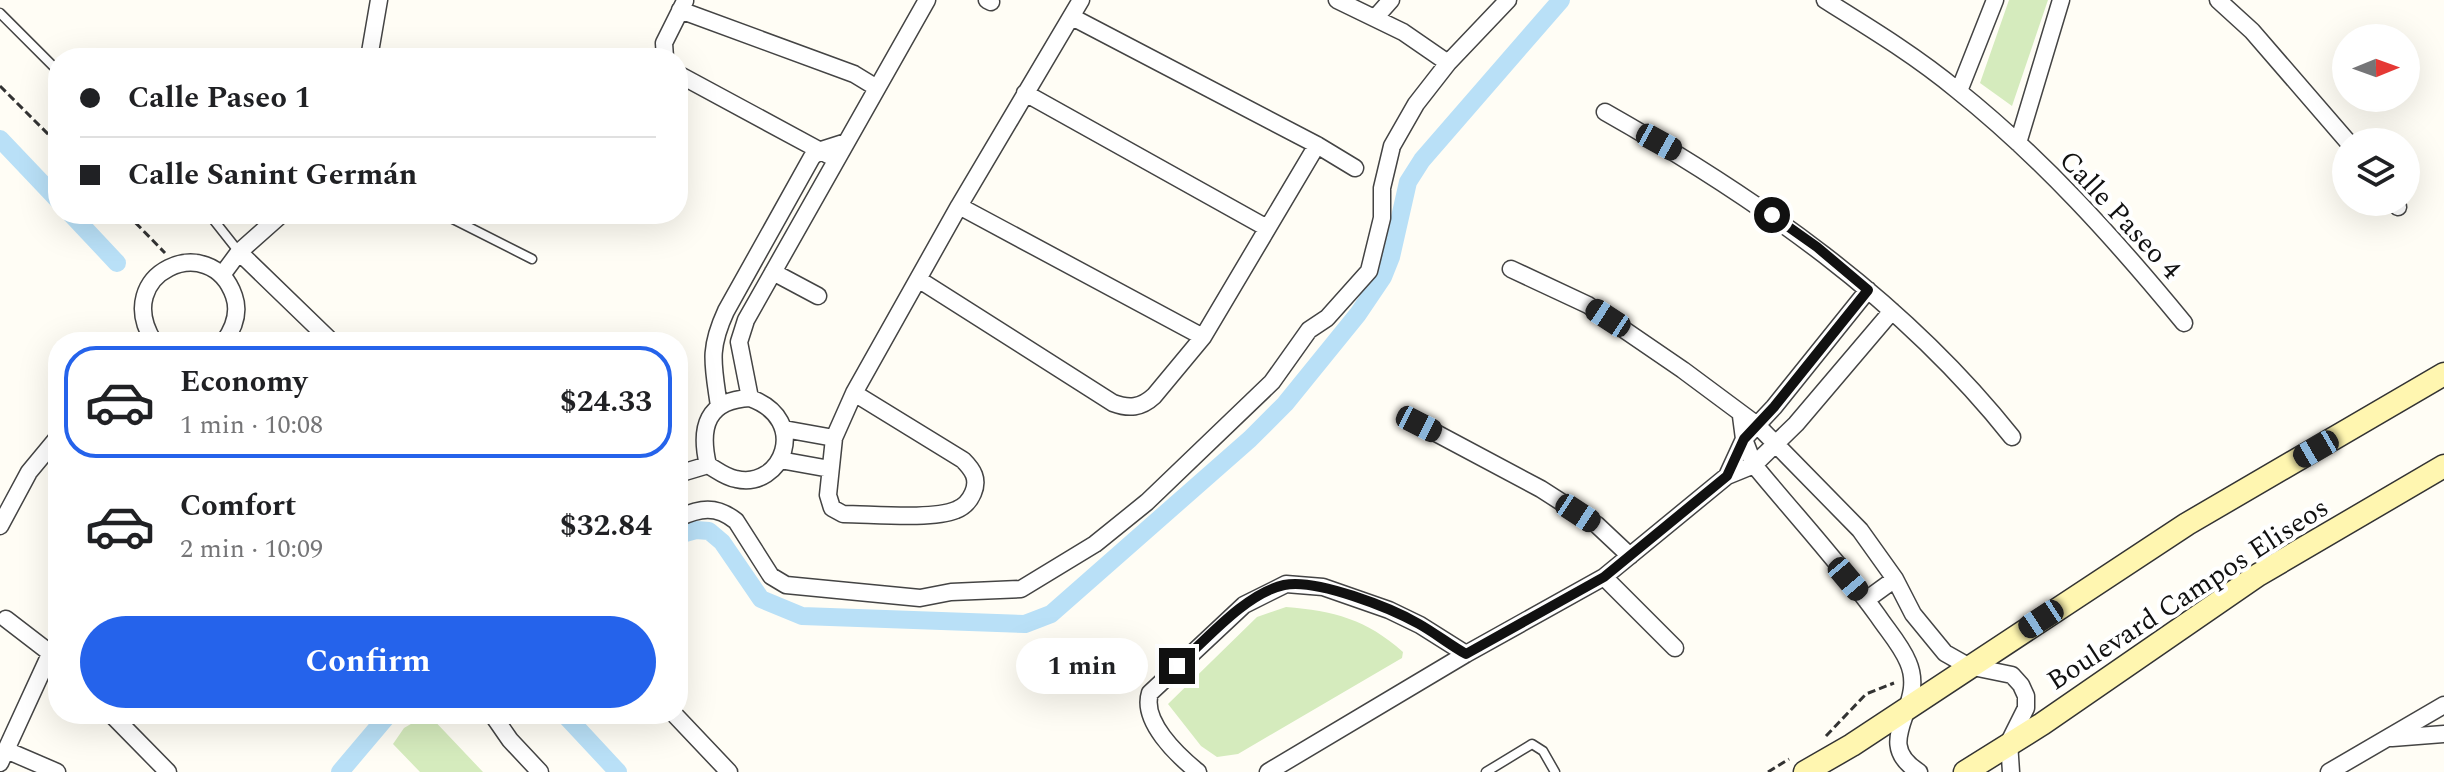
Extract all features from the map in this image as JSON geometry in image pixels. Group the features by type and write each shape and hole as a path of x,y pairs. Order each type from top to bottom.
{"main road":[{"name":"Boulevard Campos Eliseos","path":"1798,765 1910,706 2187,524 2444,374"},
{"name":"Boulevard Campos Eliseos","path":"1965,772 2042,724 2258,575 2444,466"}],"street":[{"path":"371,48 379,0"},
{"path":"750,398 739,342 746,320 927,0"},
{"path":"854,393 963,460 973,471 976,485 971,499 958,510 941,514 843,514 832,508 828,495 834,438 854,393 959,206 1081,0"},
{"path":"1337,0 1403,32 1448,63"},
{"path":"1375,18 1391,0"},
{"path":"688,514 698,509 728,515 736,521 771,576 786,585 920,598 951,592 1021,589 1095,544 1147,502 1272,382 1309,330 1327,318 1369,271 1382,218 1382,188 1392,146 1416,104 1448,63 1508,0"},
{"name":"Calle Paseo 4","path":"1825,0 1919,61 1959,91 2018,143 2124,250 2184,323"},
{"path":"1959,91 1995,0"},
{"path":"2018,143 2061,0"},
{"path":"2218,0 2252,31 2336,128"},
{"path":"664,48 683,5 854,74 877,88"},
{"path":"1072,17 1317,145 1355,168"},
{"path":"688,79 836,161"},
{"path":"1025,93 1267,228"},
{"path":"1605,112 1686,157 1817,247 1892,311 1956,373 2012,437"},
{"path":"719,406 712,361 714,337 812,157 821,150 846,142"},
{"path":"918,279 1113,403 1124,407 1145,403 1203,337 1317,145"},
{"path":"959,206 1203,337"},
{"path":"222,275 239,252 271,224"},
{"path":"239,252 322,332"},
{"path":"148,332 142,313 144,297 156,277 176,264 193,262 208,266 222,275 231,287 236,302 236,317 230,332"},
{"path":"1511,269 1588,305 1757,425 1860,530 1895,579 1913,614 1945,653 1968,666 2012,675 2026,696 2026,708 2009,742 2011,772"},
{"path":"773,272 818,296"},
{"path":"1727,476 1744,439 1868,290"},
{"path":"1268,772 1466,654 1604,577 1727,476 1754,465 1796,424 1892,311"},
{"path":"688,471 708,465 738,480 754,479 769,472 780,460 785,445 784,429 777,414 765,403 750,398 734,399 719,406 709,418 703,433 708,465"},
{"path":"1741,416 1744,439 1754,465 1866,600 1905,654 1913,678 1910,706 1898,734 1898,746 1908,764 1919,772"},
{"path":"1419,424 1541,489 1597,525 1630,556"},
{"path":"784,429 834,438"},
{"path":"0,526 29,472 48,449"},
{"path":"780,460 830,469"},
{"path":"1604,577 1675,648"},
{"path":"1866,600 1895,579"},
{"path":"1198,772 1152,722 1147,702 1150,693 1244,605 1264,593 1286,584 1323,587 1389,610 1466,654"},
{"path":"1888,632 1913,614"},
{"path":"6,619 48,651"},
{"path":"48,668 3,756 57,772"},
{"path":"2329,772 2444,705"},
{"path":"121,724 168,772"},
{"path":"499,724 540,772"},
{"path":"683,724 729,772"},
{"path":"2386,738 2444,734"}],"lane":[{"path":"0,13 48,61"},
{"path":"217,224 239,252"},
{"path":"463,224 532,259"},
{"path":"1486,772 1532,744 1543,751 1555,772"}],"path":[{"path":"0,86 48,134"},
{"path":"137,224 176,264"},
{"path":"1824,738 1866,694 1884,685 1913,678"},
{"path":"1768,772 1798,765"}],"green space":[{"path":"2009,0 2048,0 2012,106 1980,83"},
{"path":"1286,607 1334,614 1362,624 1403,652 1402,658 1238,754 1217,757 1201,746 1168,704 1257,617"},
{"path":"411,724 437,724 483,772 420,772 393,744 404,728"}],"waterway":[{"path":"688,532 709,531 722,542 761,599 802,616 1025,624 1051,614 1250,439 1285,404 1358,314 1383,277 1391,257 1408,182 1422,160 1561,0"},
{"path":"0,139 48,189"},
{"path":"80,224 117,263"},
{"path":"340,772 381,724"},
{"path":"573,724 618,772"}],"route":[{"path":"1177,666 1244,605 1286,584 1323,587 1389,610 1466,654 1604,577 1727,476 1744,439 1774,407 1868,290 1817,247 1772,215"}]}
